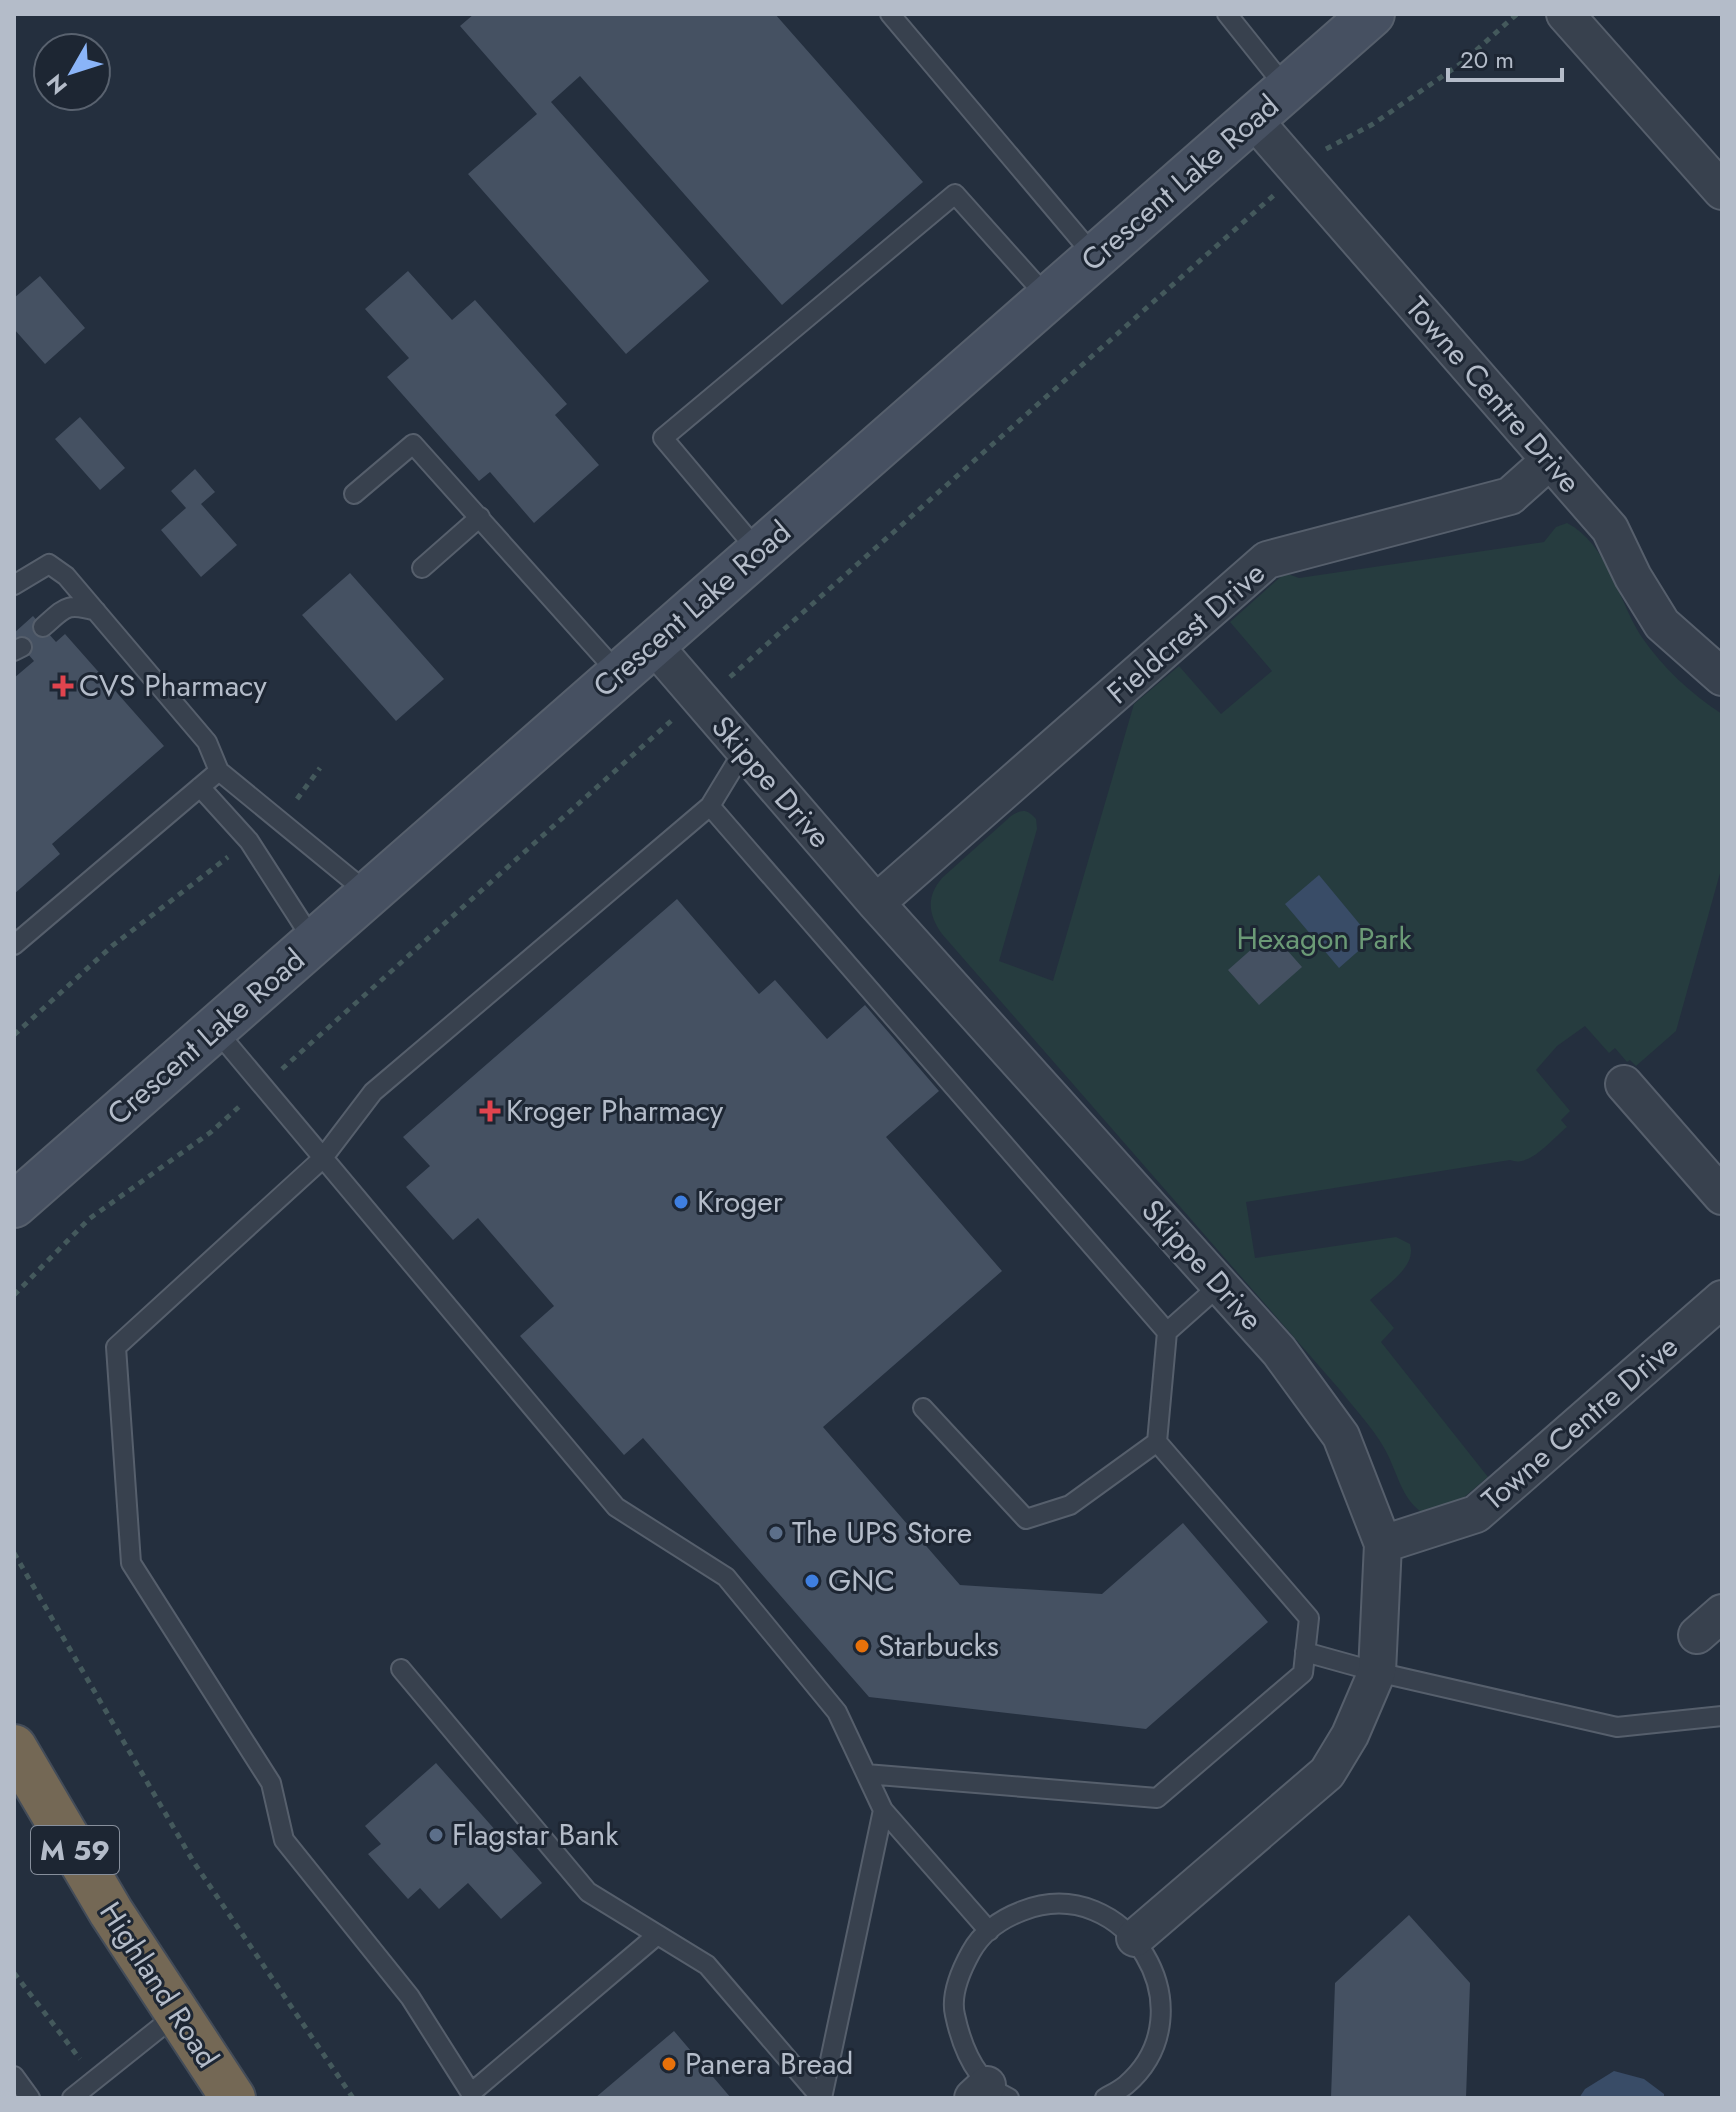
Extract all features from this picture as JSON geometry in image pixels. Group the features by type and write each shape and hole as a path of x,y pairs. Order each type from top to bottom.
{"highway":[{"name":"Highland Road","path":"14,1747 111,1912 233,2098"}],"street":[{"name":"Crescent Lake Road","path":"14,1205 1372,14"},
{"path":"1565,14 1722,191"},
{"name":"Towne Centre Drive","path":"1253,119 1610,529 1633,577 1662,624 1722,677"},
{"name":"Fieldcrest Drive","path":"876,903 1267,560 1510,496 1549,461"},
{"name":"Skippe Drive","path":"652,643 876,903 1279,1351 1341,1436 1383,1544 1377,1672 1350,1735 1327,1773 1135,1938"},
{"path":"1624,1084 1722,1196"},
{"name":"Towne Centre Drive","path":"1383,1544 1476,1514 1722,1299"}],"lane":[{"path":"890,14 1095,257"},
{"path":"1227,14 1287,89"},
{"path":"758,551 663,438 955,194 1048,298"},
{"path":"354,494 413,444 618,673"},
{"path":"422,568 480,517"},
{"path":"14,585 49,564 66,576 207,742 219,771 369,894"},
{"path":"43,627 63,610 75,605 96,611"},
{"path":"656,1936 473,2096 427,2020 284,1840 271,1783 131,1563 116,1347 322,1159 373,1092 710,806 744,750"},
{"path":"14,945 219,771"},
{"path":"200,787 249,841 314,942"},
{"path":"710,806 1167,1332"},
{"path":"215,1029 616,1507 726,1577 837,1712 883,1810 989,1931"},
{"path":"866,1774 1157,1798 1303,1673 1309,1618 1157,1442 1167,1332 1221,1284"},
{"path":"923,1408 1026,1519 1070,1505 1157,1442"},
{"path":"1305,1652 1377,1672 1617,1727 1722,1716"},
{"path":"401,1669 588,1892 707,1965 822,2098"},
{"path":"822,2098 883,1810"},
{"path":"990,2094 961,2044 954,2009 959,1973 976,1942 1003,1918 1037,1905 1073,1905 1107,1916 1135,1938 1152,1966 1161,1997 1158,2030 1147,2060 1126,2085 1105,2098"},
{"path":"72,2098 177,2014"},
{"path":"14,2076 30,2098"}],"path":[{"path":"14,1295 89,1219 211,1132 656,731 734,673 1326,148 1373,124 1463,62 1517,14"},
{"path":"279,818 289,810 320,768"},
{"path":"14,1035 112,946 249,841"},
{"path":"14,1553 193,1861 353,2098"},
{"path":"14,1973 95,2079"}],"green space":[{"name":"Hexagon Park","path":"1567,523 1593,544 1633,622 1658,659 1688,689 1722,714 1722,866 1676,1031 1636,1066 1630,1060 1627,1062 1615,1048 1609,1053 1585,1026 1557,1046 1536,1070 1570,1111 1561,1120 1567,1127 1525,1160 1246,1202 1255,1258 1396,1237 1410,1244 1411,1252 1405,1268 1370,1300 1394,1328 1381,1342 1488,1477 1463,1498 1426,1515 1410,1501 1383,1446 1340,1390 942,934 932,913 931,899 942,878 1011,816 1021,811 1030,813 1036,819 1037,829 999,961 1053,981 1134,704 1179,666 1221,714 1272,671 1230,622 1285,573 1299,578 1544,542 1556,527"}],"water":[{"path":"1319,875 1372,939 1339,968 1285,904"},
{"path":"1614,2071 1644,2079 1664,2094 1664,2098 1579,2098 1585,2089"}],"building":[{"path":"474,14 775,14 923,182 782,305 580,76 551,102 709,281 626,354 468,174 537,114 460,26"},
{"path":"408,271 452,320 475,300 567,404 555,415 599,465 534,523 490,472 479,481 387,377 409,358 365,309"},
{"path":"40,276 85,328 45,364 14,329 14,298"},
{"path":"80,417 125,468 100,490 55,439"},
{"path":"195,469 215,492 201,504 237,545 201,577 161,530 186,508 171,491"},
{"path":"350,573 444,679 396,721 302,615"},
{"name":"CVS Pharmacy","path":"33,616 56,642 65,634 164,746 52,844 60,854 14,894 14,678 34,661 14,638 14,633"},
{"name":"Kroger","path":"677,899 759,994 775,980 827,1039 865,1005 939,1091 886,1137 1002,1271 823,1427 960,1585 1102,1594 1183,1523 1268,1622 1146,1729 869,1697 643,1438 624,1455 520,1336 554,1306 478,1218 453,1240 406,1187 430,1166 403,1137"},
{"path":"1271,932 1302,967 1259,1005 1228,970"},
{"name":"Flagstar Bank","path":"436,1763 542,1883 501,1919 468,1883 439,1909 420,1888 408,1899 368,1854 381,1844 365,1826"},
{"path":"1409,1915 1470,1983 1466,2098 1331,2098 1335,1983"},
{"name":"Panera Bread","path":"674,2031 731,2098 595,2098"}],"place":[{"name":"CVS Pharmacy","path":"63,686"},
{"name":"Kroger Pharmacy","path":"490,1111"},
{"name":"Kroger","path":"681,1202"},
{"name":"The UPS Store","path":"776,1533"},
{"name":"GNC","path":"812,1581"},
{"name":"Starbucks","path":"862,1646"},
{"name":"Flagstar Bank","path":"436,1835"},
{"name":"Panera Bread","path":"669,2064"}]}
